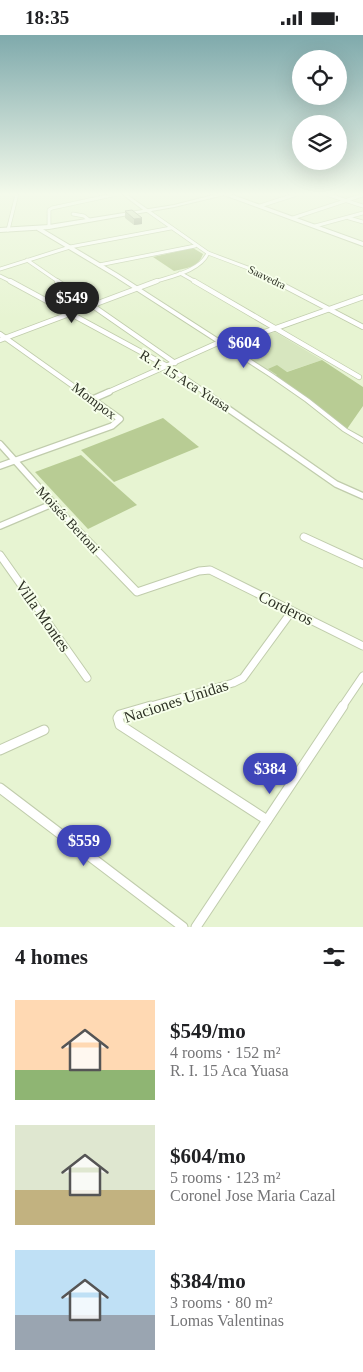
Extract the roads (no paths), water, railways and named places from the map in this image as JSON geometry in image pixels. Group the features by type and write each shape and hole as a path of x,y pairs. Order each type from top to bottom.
{"main road":[{"path":"341,236 363,244"}],"street":[{"path":"50,236 100,265 271,375 345,430 363,441"},
{"path":"0,269 70,247 130,236"},
{"name":"Saavedra","path":"181,236 208,253 256,271 363,327"},
{"path":"100,265 195,246"},
{"path":"0,340 200,265 208,253"},
{"path":"27,260 175,363"},
{"path":"180,273 359,377"},
{"name":"R. I. 15 Aca Yuasa","path":"0,276 69,315 167,366 336,484 363,496"},
{"path":"93,399 167,366 223,344 277,328 363,297"},
{"path":"356,300 363,303"},
{"name":"Mompox","path":"0,334 119,416 120,421 112,426 14,461"},
{"name":"Moisés Bertoni","path":"0,444 52,504 135,591 139,592 198,571 210,570"},
{"path":"0,466 14,461"},
{"path":"0,525 52,504"},
{"path":"304,537 363,564"},
{"name":"Villa Montes","path":"0,555 87,677"},
{"name":"Corderos","path":"210,570 363,646"},
{"name":"Naciones Unidas","path":"267,820 120,725 117,721 120,715 233,683 243,678 292,611"},
{"path":"196,927 363,676"},
{"path":"0,750 44,730"},
{"path":"0,788 183,927"}]}
